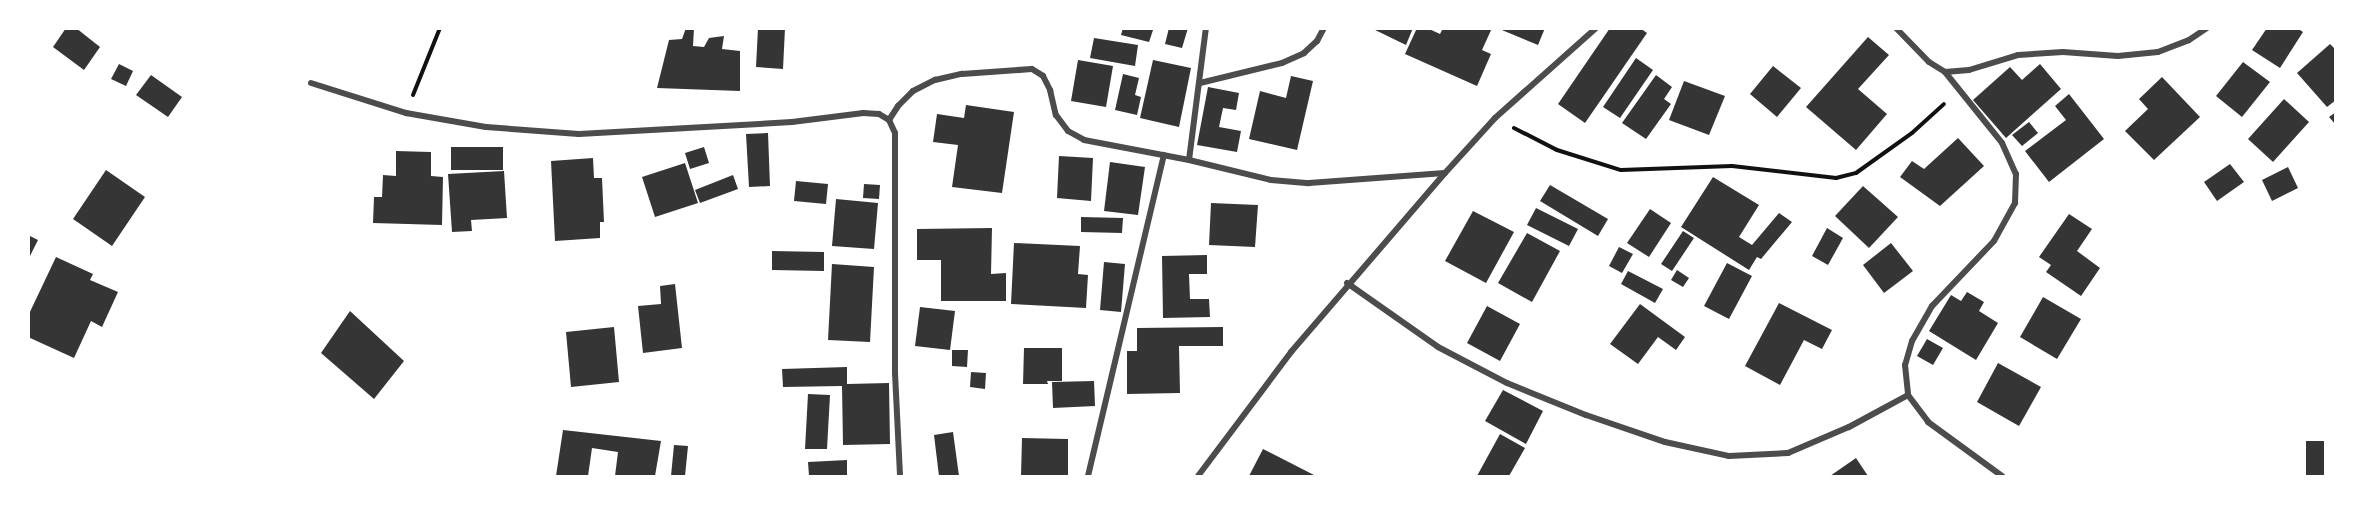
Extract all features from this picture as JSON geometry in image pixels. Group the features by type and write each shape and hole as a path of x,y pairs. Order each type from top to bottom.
{"street":[{"path":"1189,160 1206,28"},
{"path":"1200,83 1282,63 1304,53 1317,41 1324,28"},
{"path":"1198,477 1291,352 1347,283 1495,118 1596,28"},
{"path":"1896,28 1929,62 1945,72 1960,90 2002,143 2016,174 2015,203 1994,241 1932,306 1912,341 1905,365 1908,395 1928,422 2002,477"},
{"path":"1945,72 1969,70 2018,55 2063,52 2118,56 2158,52 2189,40 2206,28"},
{"path":"889,120 898,105 913,91 935,80 962,74 1032,69 1043,76 1050,90 1056,115 1068,131 1084,140 1189,160 1271,180 1309,183 1445,173"},
{"path":"311,83 406,113 486,127 579,134 792,122 863,113 879,114 889,120 895,133 895,373 900,477"},
{"path":"1088,477 1164,155"},
{"path":"1347,283 1438,347 1507,383 1665,442 1729,456 1788,453 1849,427 1908,395"}],"path":[{"path":"406,113 440,28"},
{"path":"1495,118 1557,150 1621,170 1732,166 1836,178 1857,173 1912,132 1960,90"}],"building":[{"path":"66,28 76,28 100,47 84,70 53,47"},
{"path":"686,28 694,28 693,46 704,47 709,38 724,36 722,49 740,51 740,91 657,88 669,40 682,39"},
{"path":"758,28 785,28 783,69 756,67"},
{"path":"1123,28 1153,30 1149,42 1121,35"},
{"path":"1169,28 1188,28 1182,48 1165,44"},
{"path":"1371,28 1413,28 1406,45"},
{"path":"1417,28 1427,28 1440,34 1443,28 1492,28 1482,50 1491,54 1477,86 1405,54"},
{"path":"1497,28 1545,28 1538,45"},
{"path":"1610,28 1640,28 1647,33 1585,123 1558,104"},
{"path":"2267,28 2297,28 2303,32 2280,68 2252,50"},
{"path":"1868,37 1889,55 1858,89 1887,114 1856,150 1806,107"},
{"path":"1094,38 1138,45 1135,66 1090,58"},
{"path":"2330,44 2336,50 2336,100 2327,107 2297,73"},
{"path":"1636,58 1653,70 1620,118 1603,107"},
{"path":"1078,60 1113,66 1106,107 1071,101"},
{"path":"1153,60 1191,68 1179,127 1140,118"},
{"path":"2243,62 2270,82 2242,117 2216,96"},
{"path":"119,64 133,71 126,86 111,79"},
{"path":"2040,64 2061,89 2006,138 1973,100 2010,67 2022,80"},
{"path":"1773,66 1801,88 1777,117 1750,94"},
{"path":"1123,74 1139,78 1135,95 1141,97 1137,115 1115,110"},
{"path":"151,75 182,97 168,117 136,95"},
{"path":"1656,75 1672,87 1664,99 1671,104 1646,139 1622,123"},
{"path":"1291,76 1313,81 1297,150 1249,139 1260,91 1286,98"},
{"path":"2162,77 2200,117 2154,160 2125,131 2148,109 2139,99"},
{"path":"1684,81 1725,96 1709,135 1669,120"},
{"path":"1208,87 1239,93 1236,110 1223,108 1219,127 1241,131 1237,152 1197,145"},
{"path":"2069,94 2104,139 2049,182 2025,151 2066,120 2055,106"},
{"path":"2284,99 2309,122 2273,162 2248,139"},
{"path":"966,105 1014,112 1002,193 952,187 958,145 933,142 937,114 964,118"},
{"path":"2336,112 2336,125 2329,117"},
{"path":"2029,122 2038,133 2022,146 2012,135"},
{"path":"768,133 770,186 749,187 746,134"},
{"path":"1958,138 1984,166 1940,206 1900,177 1912,161 1924,169"},
{"path":"451,147 503,147 503,170 451,170"},
{"path":"704,147 709,163 690,169 685,153"},
{"path":"396,151 431,152 431,176 443,177 442,225 373,223 374,197 382,197 383,175 396,176"},
{"path":"1059,156 1093,158 1091,201 1057,198"},
{"path":"593,158 594,178 602,178 604,222 600,222 600,238 555,241 551,161"},
{"path":"1110,162 1145,167 1138,215 1104,211"},
{"path":"685,163 698,203 655,217 642,177"},
{"path":"2230,164 2244,182 2217,201 2204,182"},
{"path":"2288,167 2298,188 2272,201 2262,180"},
{"path":"106,170 145,197 112,246 73,219"},
{"path":"504,171 507,218 471,220 472,231 452,232 448,174"},
{"path":"733,175 738,189 700,203 695,190"},
{"path":"1713,177 1759,205 1739,237 1752,245 1779,213 1792,222 1761,259 1757,257 1749,270 1681,227"},
{"path":"796,181 828,184 826,204 794,201"},
{"path":"864,184 880,185 879,199 863,198"},
{"path":"1550,185 1608,219 1598,236 1540,201"},
{"path":"1863,186 1898,217 1869,248 1835,216"},
{"path":"836,199 878,203 874,249 832,246"},
{"path":"1211,203 1258,205 1255,247 1209,245"},
{"path":"1536,208 1578,229 1569,246 1527,225"},
{"path":"1650,209 1671,223 1649,257 1627,243"},
{"path":"1473,211 1514,232 1486,283 1445,261"},
{"path":"2069,214 2092,229 2077,251 2100,268 2081,296 2046,272 2051,265 2039,257"},
{"path":"1081,217 1123,218 1122,233 1081,232"},
{"path":"992,228 991,274 1006,273 1006,301 941,301 941,260 917,260 917,229"},
{"path":"1827,228 1843,238 1828,265 1812,256"},
{"path":"1683,231 1694,238 1672,271 1661,264"},
{"path":"1527,233 1560,251 1532,302 1498,283"},
{"path":"28,235 38,240 28,260"},
{"path":"1014,243 1080,246 1078,274 1088,275 1086,308 1011,304"},
{"path":"1891,243 1913,271 1884,293 1863,265"},
{"path":"1619,247 1633,254 1622,273 1609,266"},
{"path":"772,251 824,252 824,271 772,270"},
{"path":"1207,255 1207,274 1189,274 1190,299 1209,299 1210,317 1163,318 1162,256"},
{"path":"56,257 93,274 90,280 118,292 102,327 91,321 74,358 28,337 28,316"},
{"path":"1104,262 1125,264 1121,312 1100,310"},
{"path":"1727,263 1752,276 1729,319 1704,306"},
{"path":"832,264 874,267 870,342 828,340"},
{"path":"1677,270 1689,278 1683,287 1671,280"},
{"path":"1628,271 1663,289 1655,303 1621,284"},
{"path":"675,284 682,348 643,353 638,306 661,304 660,286"},
{"path":"1967,292 1984,302 1979,311 1998,323 1976,360 1929,331 1951,295 1961,301"},
{"path":"2043,297 2081,319 2057,359 2020,337"},
{"path":"1779,303 1832,330 1822,349 1804,340 1780,385 1745,366"},
{"path":"1640,304 1685,337 1676,350 1658,337 1638,364 1610,344"},
{"path":"1487,306 1520,324 1500,361 1467,343"},
{"path":"920,307 955,311 950,350 915,346"},
{"path":"350,311 404,361 374,399 321,353"},
{"path":"614,327 619,382 571,387 566,332"},
{"path":"1223,327 1223,346 1179,346 1180,393 1127,394 1127,351 1137,351 1137,328"},
{"path":"1927,339 1943,348 1933,365 1917,356"},
{"path":"1024,348 1062,348 1062,381 1047,381 1048,384 1023,384"},
{"path":"952,350 968,350 967,367 952,366"},
{"path":"1998,363 2041,387 2019,426 1977,402"},
{"path":"847,367 847,384 889,383 890,444 843,445 842,386 783,387 782,369"},
{"path":"971,372 986,373 985,389 970,387"},
{"path":"1094,381 1095,406 1053,408 1052,382"},
{"path":"1503,390 1543,411 1526,444 1485,421"},
{"path":"808,394 830,395 827,449 805,449"},
{"path":"563,430 661,441 655,476 615,476 618,452 592,448 588,476 556,476"},
{"path":"953,432 959,476 939,476 934,435"},
{"path":"1500,434 1525,448 1509,476 1477,476"},
{"path":"1022,438 1068,439 1068,476 1021,476"},
{"path":"2306,441 2324,441 2324,476 2306,476"},
{"path":"674,445 688,446 685,476 671,476"},
{"path":"1263,449 1314,475 1249,476"},
{"path":"1856,458 1868,476 1830,476"},
{"path":"847,460 847,476 809,476 808,462"}]}
